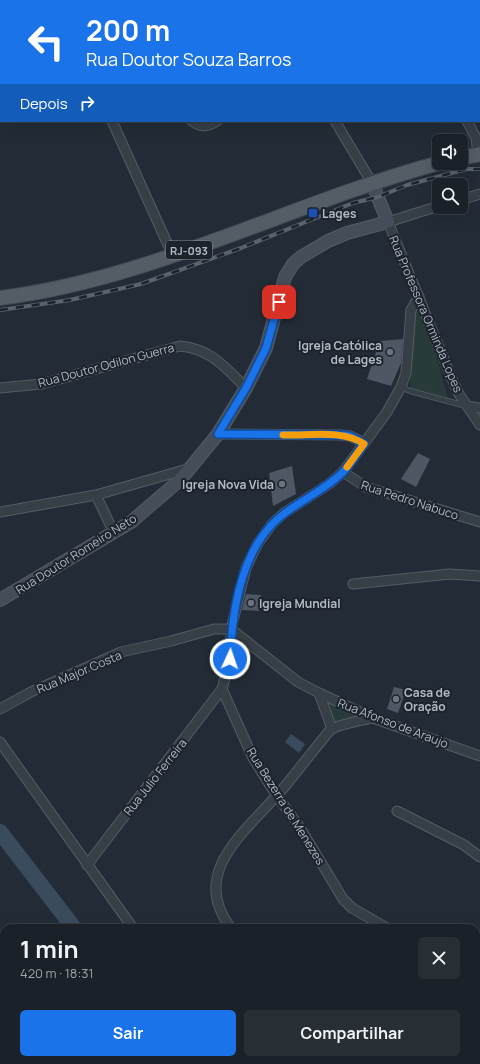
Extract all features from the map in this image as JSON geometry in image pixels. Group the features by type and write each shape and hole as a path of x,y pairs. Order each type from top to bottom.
{"main road":[{"path":"468,156 479,154"},
{"name":"RJ-093","path":"0,298 66,287 173,256 372,183 432,165"}],"street":[{"path":"112,122 173,256"},
{"path":"194,122 200,126 207,126 215,122"},
{"path":"335,122 372,183 388,222 432,208"},
{"path":"468,122 476,138 479,154"},
{"path":"468,198 480,194"},
{"name":"Rua Professora Orminda Lopes","path":"388,222 452,379 467,406 480,425"},
{"name":"Rua Doutor Romeiro Neto","path":"0,600 114,533 148,508 193,467 218,434 246,388 266,348 285,277 293,264 301,256 346,233 388,222"},
{"path":"222,689 230,659 231,630 246,568 258,543 272,524 284,513 329,484 343,472 387,412 401,387 408,365 411,310 419,296"},
{"name":"Rua Doutor Odilon Guerra","path":"0,388 41,384 180,346 202,350 212,356 246,388"},
{"path":"467,406 480,408"},
{"path":"218,434 341,435 350,436 364,444"},
{"path":"0,512 96,495 193,467"},
{"name":"Rua Pedro Nabuco","path":"343,472 366,487 480,522"},
{"path":"96,495 114,533"},
{"path":"353,584 450,574 480,576"},
{"name":"Rua Major Costa","path":"0,710 31,692 121,652 171,641 214,629 231,630"},
{"name":"Rua Afonso de Araujo","path":"231,630 293,678 319,694 373,718 480,756"},
{"name":"Rua Bezerra de Menezes","path":"222,689 253,758 277,796 299,826 343,899 352,908 379,924"},
{"name":"Rua Julio Ferreira","path":"87,865 222,689"},
{"path":"319,694 332,729"},
{"path":"228,924 218,908 215,892 216,881 222,861 232,844 277,796 332,729 373,718"},
{"path":"0,742 130,924"},
{"path":"397,811 464,845 480,857"}],"lane":[{"path":"401,387 410,391 467,406"}],"shaded area":[{"path":"419,296 448,398 411,390 407,339"},
{"path":"323,700 336,703 369,717 335,726"}],"water":[{"path":"291,734 305,744 299,753 285,742"}],"building":[{"name":"Igreja Católica de Lages","path":"403,339 401,363 391,386 367,379 380,341"},
{"path":"418,453 430,459 416,487 401,479"},
{"name":"Igreja Nova Vida","path":"292,466 296,494 273,506 269,473"},
{"name":"Igreja Mundial","path":"246,594 261,595 259,611 242,610"},
{"name":"Casa de Oração","path":"394,687 406,690 398,713 387,709"}],"waterway":[{"path":"0,832 71,924"}],"railway":[{"path":"0,310 70,300 141,284 241,248 353,203 378,197 407,185 467,169 480,169"}],"slow traffic":[{"path":"283,435 341,435 358,439 364,444 347,467"}],"place":[{"name":"Lages","path":"313,213"},
{"name":"Igreja Católica de Lages","path":"390,352"},
{"name":"Igreja Nova Vida","path":"282,484"},
{"name":"Igreja Mundial","path":"251,603"},
{"name":"Casa de Oração","path":"396,699"}],"route":[{"path":"230,659 231,630 240,588 246,568 258,543 272,524 284,513 329,484 343,472 364,444 358,439 341,435 218,434 230,417 266,348 271,336 279,302"}]}
